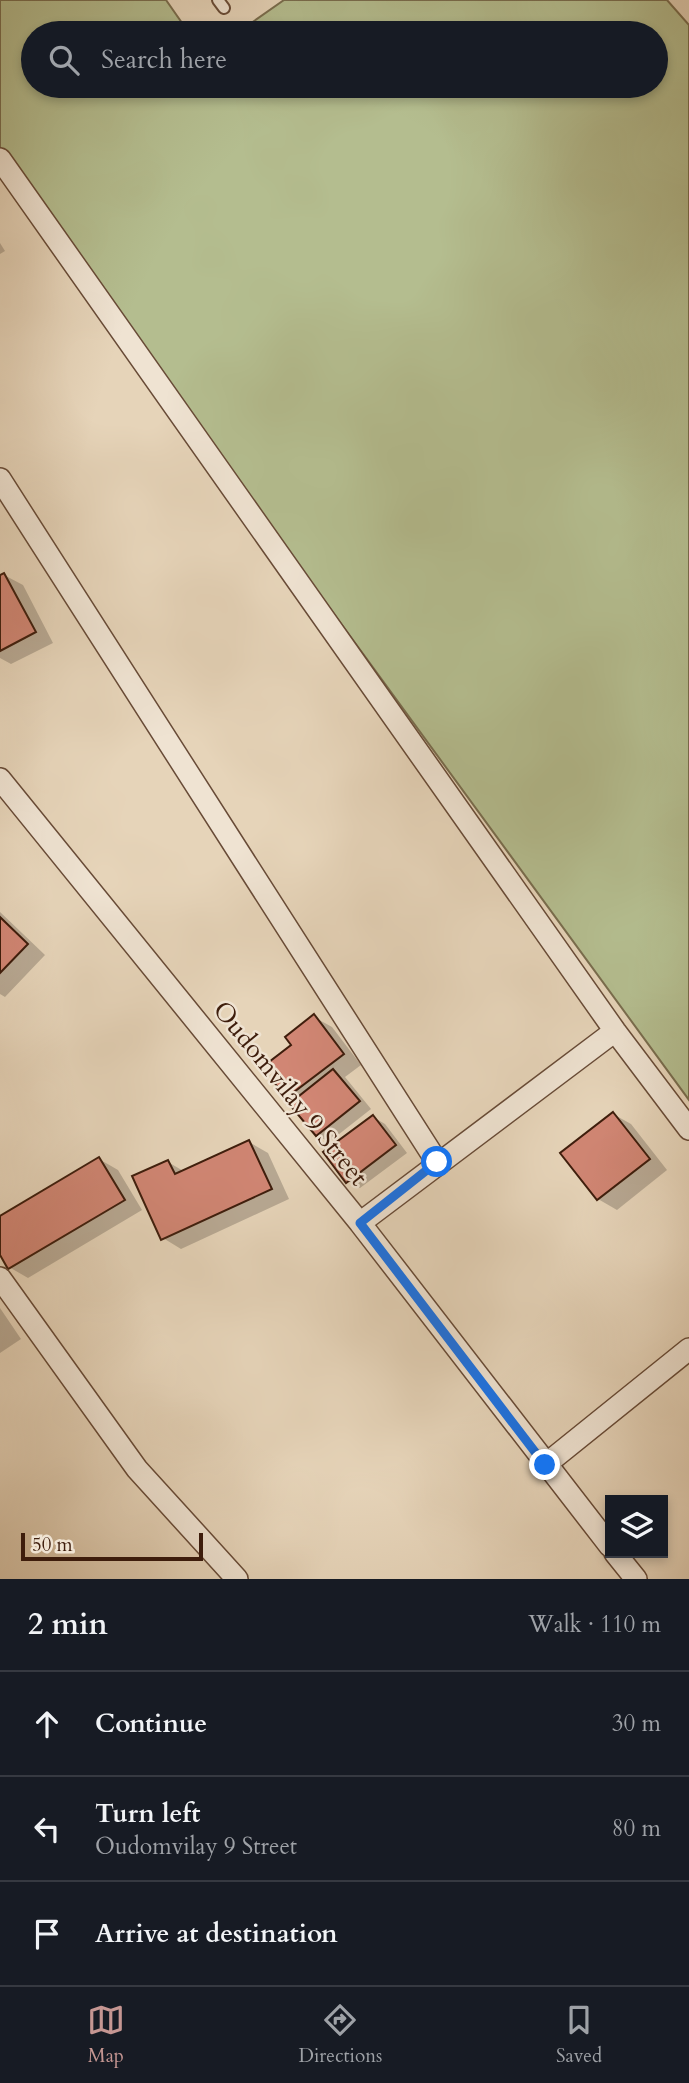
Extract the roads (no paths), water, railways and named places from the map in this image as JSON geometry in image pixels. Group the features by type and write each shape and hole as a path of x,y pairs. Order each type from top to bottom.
{"street":[{"path":"0,159 615,1031 689,1129"},
{"path":"0,479 437,1162"},
{"name":"Oudomvilay 9 Street","path":"0,779 360,1223 605,1540"},
{"path":"360,1223 437,1162 615,1031"},
{"path":"0,1278 137,1469 237,1579"},
{"path":"545,1465 689,1349"},
{"path":"619,1558 636,1579"}]}
